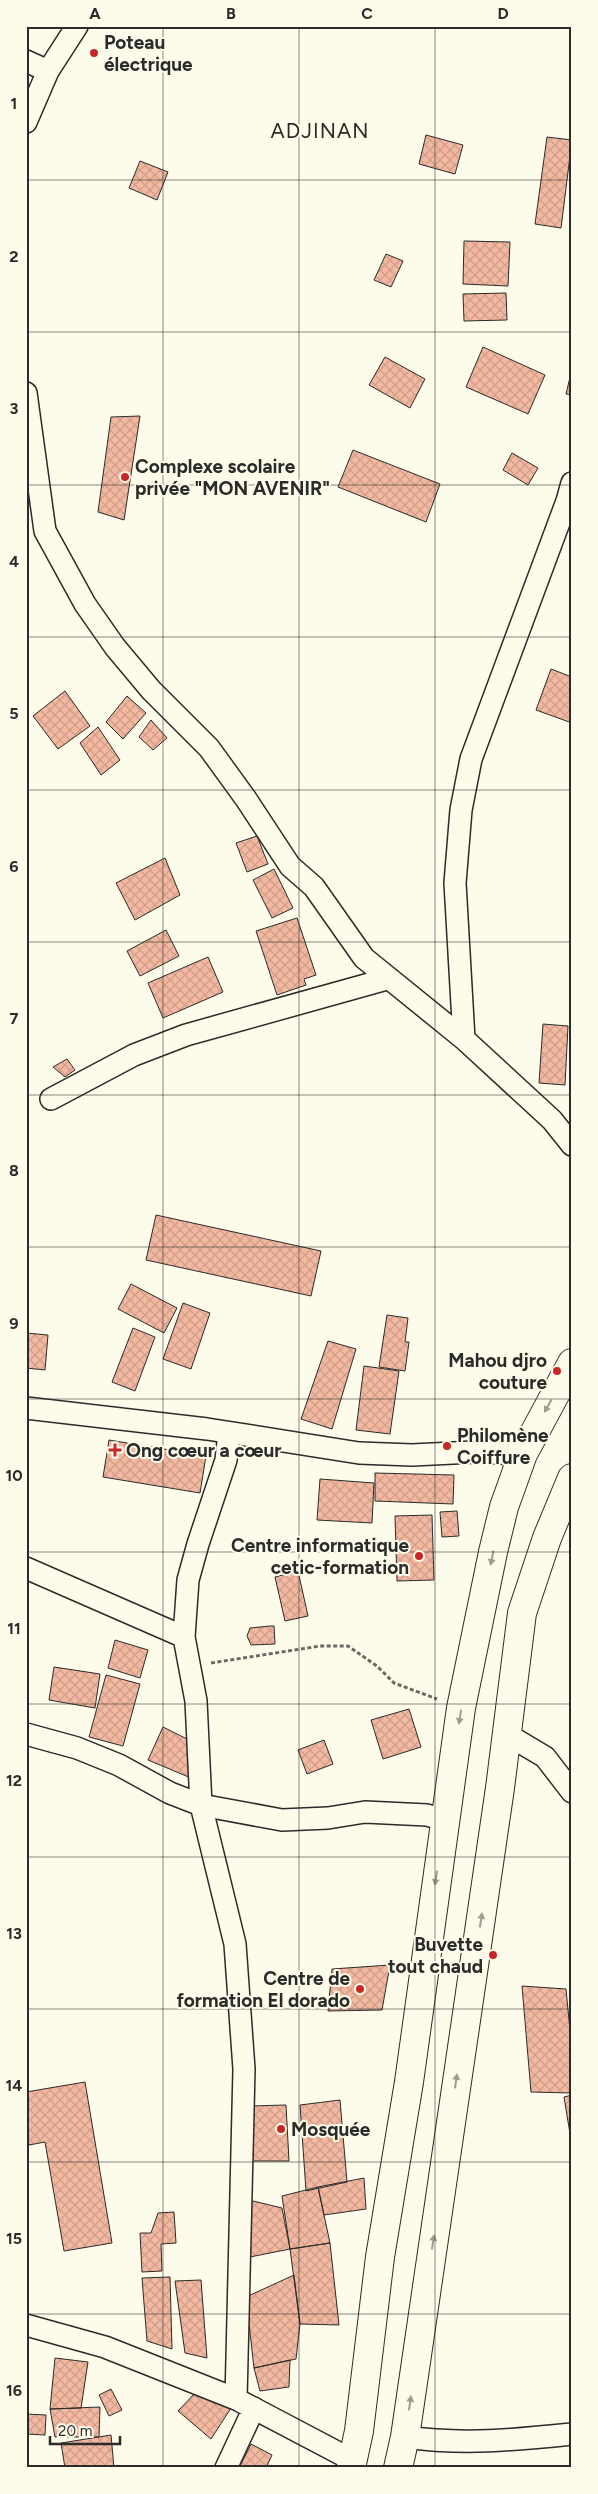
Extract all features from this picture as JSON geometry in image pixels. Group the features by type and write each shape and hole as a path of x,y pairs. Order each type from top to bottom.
{"main road":[{"path":"352,2464 359,2431 380,2257 409,2082 461,1708 504,1507 523,1454 572,1364"},
{"path":"398,2468 405,2437 508,1735 522,1612 547,1538 572,1478"}],"street":[{"path":"26,122 48,71 77,26"},
{"path":"26,61 48,71"},
{"path":"26,393 45,531 86,604 115,647 151,690 209,748 246,798 290,866 314,887 364,958 464,1039 552,1120 572,1145"},
{"path":"464,1039 455,883 460,810 471,759 570,495"},
{"path":"26,521 45,531"},
{"path":"51,1100 134,1056 186,1035 387,978"},
{"path":"26,1408 229,1433 359,1453 412,1456 474,1452 523,1454"},
{"path":"226,2468 245,2404 244,2068 235,1944 200,1805 196,1701 191,1666 184,1637 188,1580 226,1460 229,1433"},
{"path":"26,1568 184,1637"},
{"path":"26,1734 94,1755 119,1765 170,1793 200,1805 282,1820 328,1818 364,1812 427,1815 444,1820"},
{"path":"508,1735 545,1757 572,1792"},
{"path":"26,2325 105,2347 245,2404 352,2464"},
{"path":"405,2437 444,2442 497,2442 572,2434"}],"path":[{"path":"191,1666 320,1646 348,1646 377,1666 394,1683 461,1708"}],"building":[{"path":"426,135 463,145 455,174 419,164"},
{"path":"547,137 572,140 561,228 535,224"},
{"path":"140,161 168,172 157,200 129,188"},
{"path":"464,241 510,242 508,286 463,284"},
{"path":"386,254 403,261 391,287 374,280"},
{"path":"506,293 507,320 464,321 463,294"},
{"path":"483,347 545,375 528,414 466,387"},
{"path":"385,357 425,379 410,408 369,385"},
{"path":"572,369 572,395 566,394"},
{"path":"140,416 124,520 98,512 111,417"},
{"path":"353,450 440,484 426,522 338,487"},
{"path":"512,453 538,468 528,485 503,470"},
{"path":"551,669 572,677 572,723 536,710"},
{"path":"65,691 90,726 58,749 33,716"},
{"path":"127,696 146,713 123,739 106,722"},
{"path":"151,720 167,738 153,750 139,737"},
{"path":"98,727 120,760 101,775 80,743"},
{"path":"257,836 268,864 247,872 236,843"},
{"path":"165,858 180,895 135,920 116,883"},
{"path":"274,869 293,908 272,918 253,880"},
{"path":"297,918 316,975 304,979 306,985 277,995 256,931"},
{"path":"166,930 179,956 140,976 127,951"},
{"path":"208,957 223,992 163,1018 148,983"},
{"path":"543,1024 568,1026 565,1085 539,1083"},
{"path":"67,1059 75,1070 65,1077 53,1067"},
{"path":"156,1215 321,1251 311,1296 146,1260"},
{"path":"131,1284 177,1308 164,1333 118,1309"},
{"path":"183,1303 210,1313 191,1369 163,1359"},
{"path":"387,1315 408,1318 405,1342 409,1342 405,1371 379,1367"},
{"path":"133,1328 155,1337 135,1391 112,1382"},
{"path":"26,1333 48,1335 45,1370 26,1368"},
{"path":"328,1341 356,1349 332,1429 301,1419"},
{"path":"364,1366 399,1371 390,1434 356,1430"},
{"path":"109,1440 206,1456 200,1493 103,1477"},
{"path":"375,1473 454,1475 453,1504 375,1501"},
{"path":"320,1479 374,1483 372,1523 317,1520"},
{"path":"457,1511 459,1536 442,1537 440,1512"},
{"path":"432,1515 434,1580 397,1581 395,1516"},
{"path":"298,1571 308,1616 285,1621 275,1577"},
{"path":"274,1626 275,1644 251,1645 247,1636 250,1628"},
{"path":"115,1640 148,1650 140,1678 108,1668"},
{"path":"54,1667 100,1674 95,1708 49,1700"},
{"path":"106,1675 140,1684 123,1746 89,1737"},
{"path":"409,1709 421,1747 383,1759 371,1720"},
{"path":"163,1727 189,1740 191,1778 148,1760"},
{"path":"324,1740 333,1764 307,1774 298,1750"},
{"path":"390,1965 382,2010 328,2011 332,1969"},
{"path":"522,1986 566,1989 572,2051 572,2093 531,2092"},
{"path":"85,2082 112,2243 64,2251 45,2142 29,2145 26,2130 26,2092"},
{"path":"572,2095 572,2146 564,2097"},
{"path":"340,2100 347,2182 306,2191 300,2105"},
{"path":"286,2105 289,2161 253,2161 251,2106"},
{"path":"364,2178 366,2209 324,2215 318,2187"},
{"path":"318,2187 330,2243 290,2249 282,2196"},
{"path":"249,2200 282,2208 290,2249 250,2257"},
{"path":"174,2212 176,2243 161,2244 162,2271 142,2272 140,2233 151,2233 158,2213"},
{"path":"330,2243 339,2325 300,2324 290,2249"},
{"path":"294,2275 300,2324 296,2359 254,2368 246,2297"},
{"path":"170,2277 172,2349 147,2341 142,2278"},
{"path":"201,2280 207,2358 185,2353 175,2281"},
{"path":"55,2358 88,2362 81,2408 50,2409"},
{"path":"290,2360 289,2387 260,2391 254,2368"},
{"path":"111,2389 122,2410 109,2416 99,2395"},
{"path":"196,2392 231,2408 211,2439 178,2411"},
{"path":"100,2407 99,2437 55,2437 50,2409"},
{"path":"26,2414 46,2415 45,2435 26,2434"},
{"path":"111,2435 114,2468 65,2468 61,2443"},
{"path":"251,2444 272,2455 266,2468 239,2468"}],"place":[{"name":"Poteau électrique","path":"94,53"},
{"name":"Complexe scolaire privée \"MON AVENIR\"","path":"125,477"},
{"name":"Mahou djro couture","path":"557,1371"},
{"name":"Philomène Coiffure","path":"447,1446"},
{"name":"Ong cœur a cœur","path":"115,1450"},
{"name":"Centre informatique cetic-formation","path":"419,1556"},
{"name":"Buvette tout chaud","path":"493,1955"},
{"name":"Centre de formation El dorado","path":"360,1989"},
{"name":"Mosquée","path":"281,2129"}],"district":[{"name":"ADJINAN","path":"320,130"}]}
